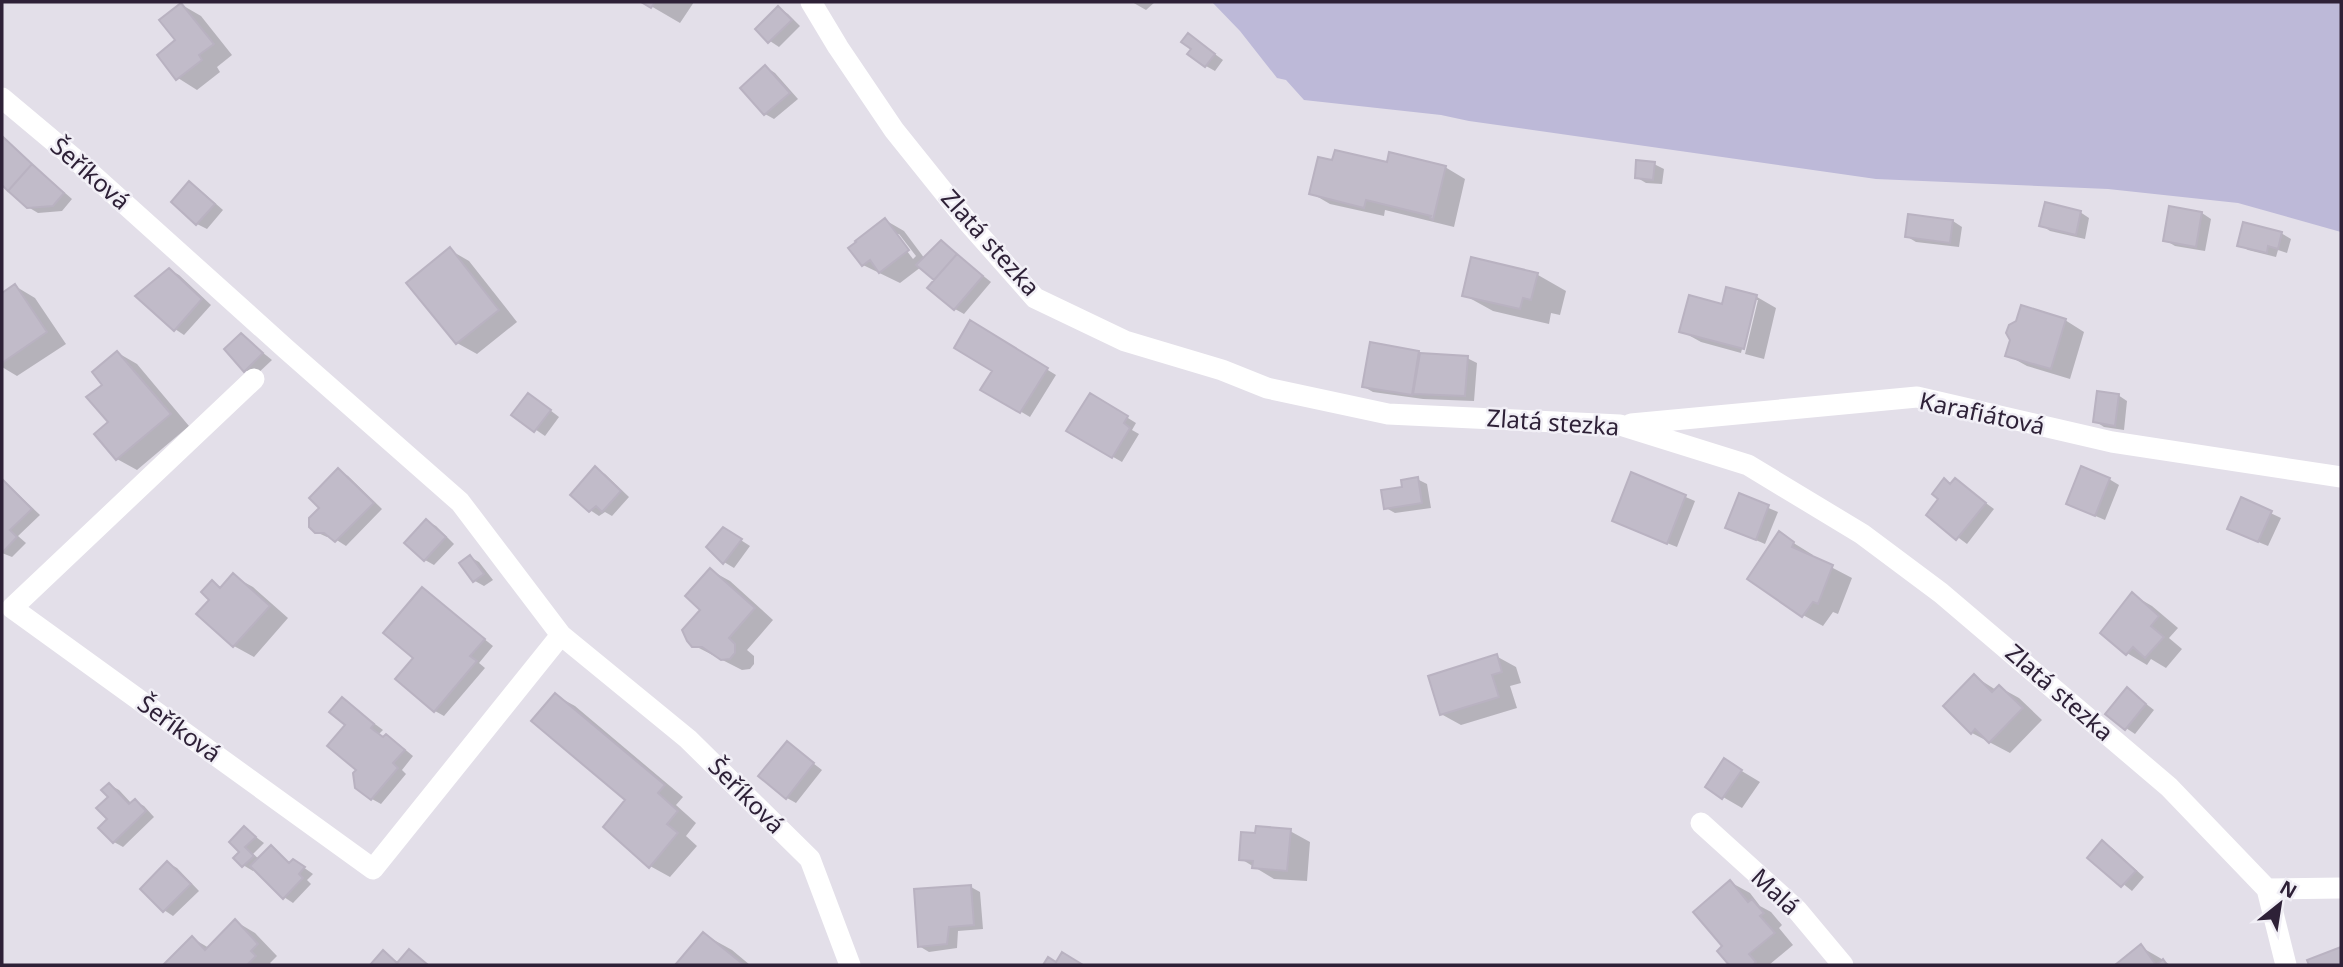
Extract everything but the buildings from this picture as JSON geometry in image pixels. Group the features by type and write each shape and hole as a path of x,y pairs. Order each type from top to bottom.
{"street":[{"name":"Zlatá stezka","path":"811,2 894,130 967,221 1035,298 1125,341 1222,370 1267,388 1388,415 1620,425 1748,465 1862,534 1960,609 2169,787 2267,889 2286,965"},
{"name":"Šeříková","path":"2,98 76,160 460,502 561,635 688,739 810,859 849,965"},
{"name":"Šeříková","path":"254,379 12,608 373,869 561,635"},
{"name":"Karafiátová","path":"1620,425 1917,397 2112,442 2341,477"},
{"name":"Malá","path":"1700,824 1797,911 1843,965"},
{"path":"2267,889 2341,888"}],"shaded area":[{"path":"1212,2 2341,2 2341,232 2238,203 2108,189 1876,179 1441,115 1304,100 1286,80 1277,78 1240,31"}]}
